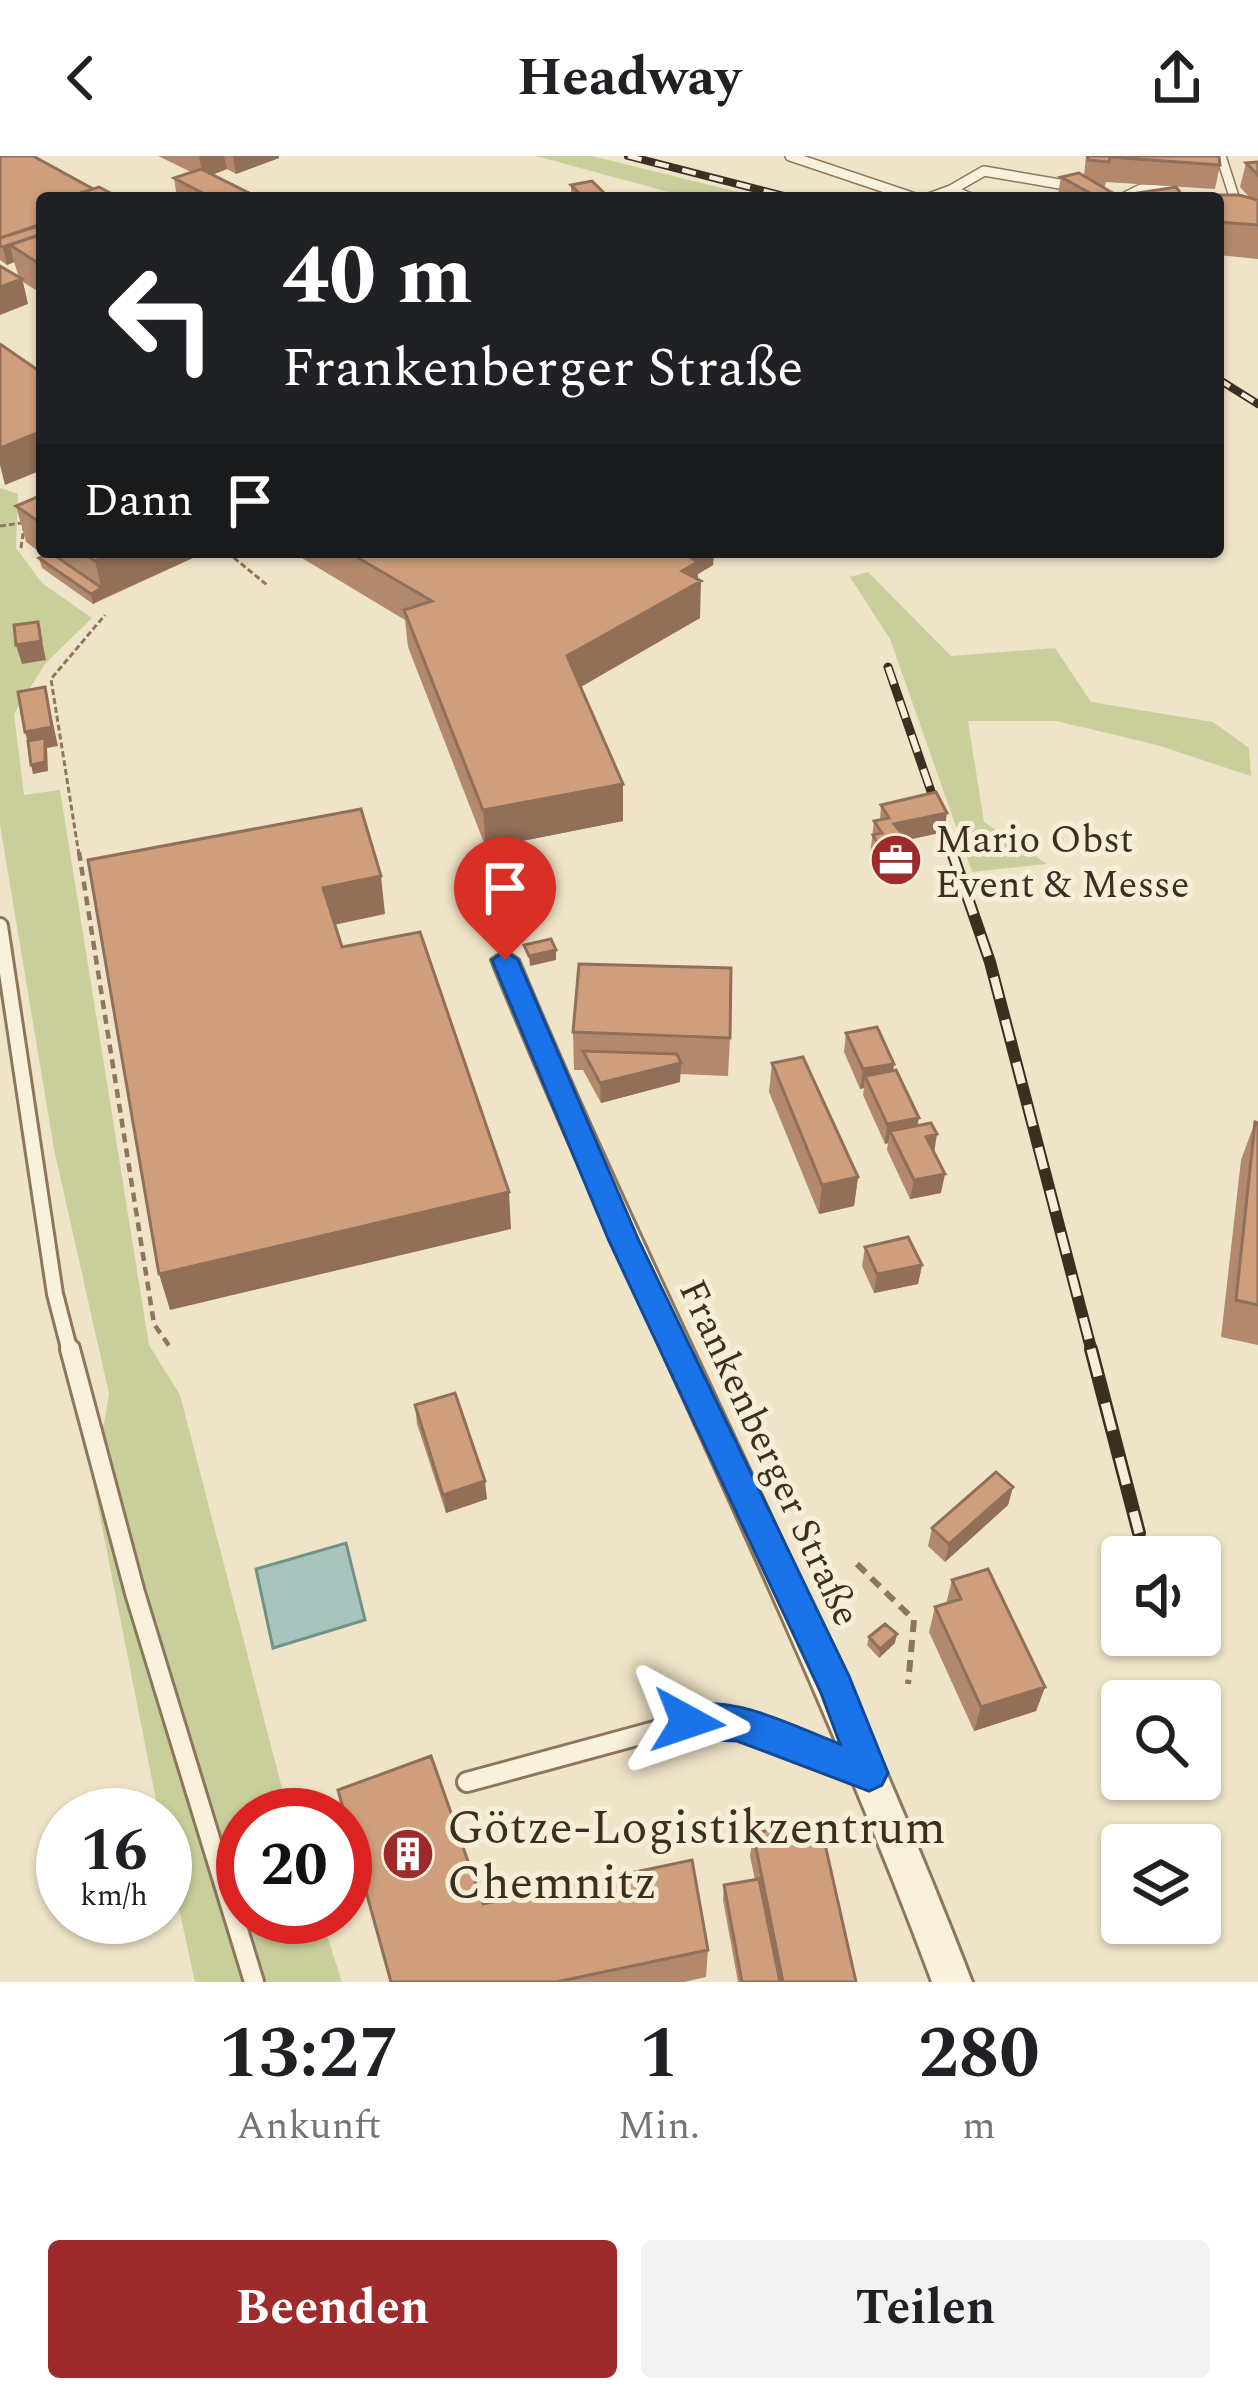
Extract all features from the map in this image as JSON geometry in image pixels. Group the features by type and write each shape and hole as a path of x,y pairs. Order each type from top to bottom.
{"street":[{"name":"Frankenberger Straße","path":"505,960 624,1241 837,1688 952,1982"}],"lane":[{"path":"790,156 897,192"},
{"path":"985,156 993,170"},
{"path":"1210,156 1221,158 1244,225"},
{"path":"945,192 993,170 1083,188"},
{"path":"951,190 956,192"},
{"path":"1136,192 1172,190"},
{"path":"0,926 56,1294 134,1593 254,1982"},
{"path":"467,1782 688,1722 737,1724 869,1773"}],"path":[{"path":"0,526 21,524 32,512"},
{"path":"21,524 21,548"},
{"path":"22,539 36,533"},
{"path":"233,558 267,585"},
{"path":"105,615 101,626 57,664 51,679 154,1324 172,1350"},
{"path":"856,1564 914,1620 908,1684"}],"green space":[{"path":"536,156 592,156 739,192 669,192"},
{"path":"0,488 18,494 16,548 42,583 92,618 45,664 14,714 24,795 60,790 149,1345 180,1395 282,1788 216,1788 216,1944 330,1944 342,1982 195,1982 187,1944 192,1944 192,1788 154,1788 84,1436 104,1424 109,1394 54,1149 0,825"},
{"path":"868,572 951,656 1055,648 1091,702 1213,722 1249,748 1251,776 1157,745 1056,721 968,721 984,822 1047,864 972,872 890,639 850,577"}],"water":[{"path":"346,1543 365,1620 273,1648 256,1569"}],"building":[{"path":"0,156 33,156 93,189 36,192 36,227 0,238"},
{"path":"1088,156 1219,156 1220,165 1110,157 1109,162 1088,160"},
{"path":"201,169 247,192 201,192 174,178"},
{"path":"1079,173 1111,192 1088,192 1061,177"},
{"path":"592,181 603,192 578,192 571,185"},
{"path":"1176,187 1180,192 1144,192"},
{"path":"1224,195 1258,200 1258,225 1224,222"},
{"path":"36,226 36,236 3,247 0,238"},
{"path":"36,236 36,261 35,261 10,245"},
{"path":"0,266 22,279 0,287"},
{"path":"0,344 36,369 36,433 0,448"},
{"path":"36,498 36,520 16,506"},
{"path":"39,558 58,558 102,588 91,594"},
{"path":"358,558 691,558 698,562 682,571 701,581 567,656 623,784 483,810 404,610 432,601"},
{"path":"38,622 41,641 16,645 14,625"},
{"path":"45,687 52,727 25,732 18,692"},
{"path":"45,738 45,762 31,765 28,741"},
{"path":"936,792 947,813 894,824 913,847 883,853 873,835 882,833 874,821 889,818 881,805"},
{"path":"361,809 381,876 323,888 342,947 420,932 509,1192 159,1274 88,860"},
{"path":"551,939 556,950 529,956 524,945"},
{"path":"579,964 731,968 730,1038 573,1032"},
{"path":"877,1027 894,1064 863,1069 846,1033"},
{"path":"583,1051 677,1054 681,1063 600,1083"},
{"path":"803,1057 858,1177 822,1185 772,1063"},
{"path":"896,1070 919,1118 887,1124 865,1076"},
{"path":"931,1123 937,1134 926,1137 945,1174 914,1180 890,1131"},
{"path":"1258,1123 1258,1305 1236,1300"},
{"path":"908,1237 922,1265 877,1274 865,1247"},
{"path":"455,1393 485,1481 443,1495 415,1405"},
{"path":"996,1472 1013,1487 949,1544 932,1528"},
{"path":"988,1569 1045,1687 981,1707 935,1607 961,1599 952,1580"},
{"path":"885,1624 897,1634 880,1649 869,1637"},
{"name":"Götze-Logistikzentrum Chemnitz","path":"431,1756 483,1904 692,1860 708,1950 556,1982 391,1982 372,1913 372,1788 343,1788"},
{"path":"820,1822 856,1982 783,1982 753,1833"},
{"path":"759,1879 780,1982 742,1982 724,1885"}],"railway":[{"path":"628,156 769,192"},
{"path":"1224,383 1258,404"},
{"path":"888,667 953,855"},
{"path":"952,852 990,962 1092,1352"},
{"path":"1091,1349 1139,1533"}],"place":[{"name":"Mario Obst Event & Messe","path":"896,860"},
{"name":"Götze-Logistikzentrum Chemnitz","path":"408,1854"}],"route":[{"path":"505,960 624,1241 837,1688 869,1773 737,1724 688,1722"}]}
